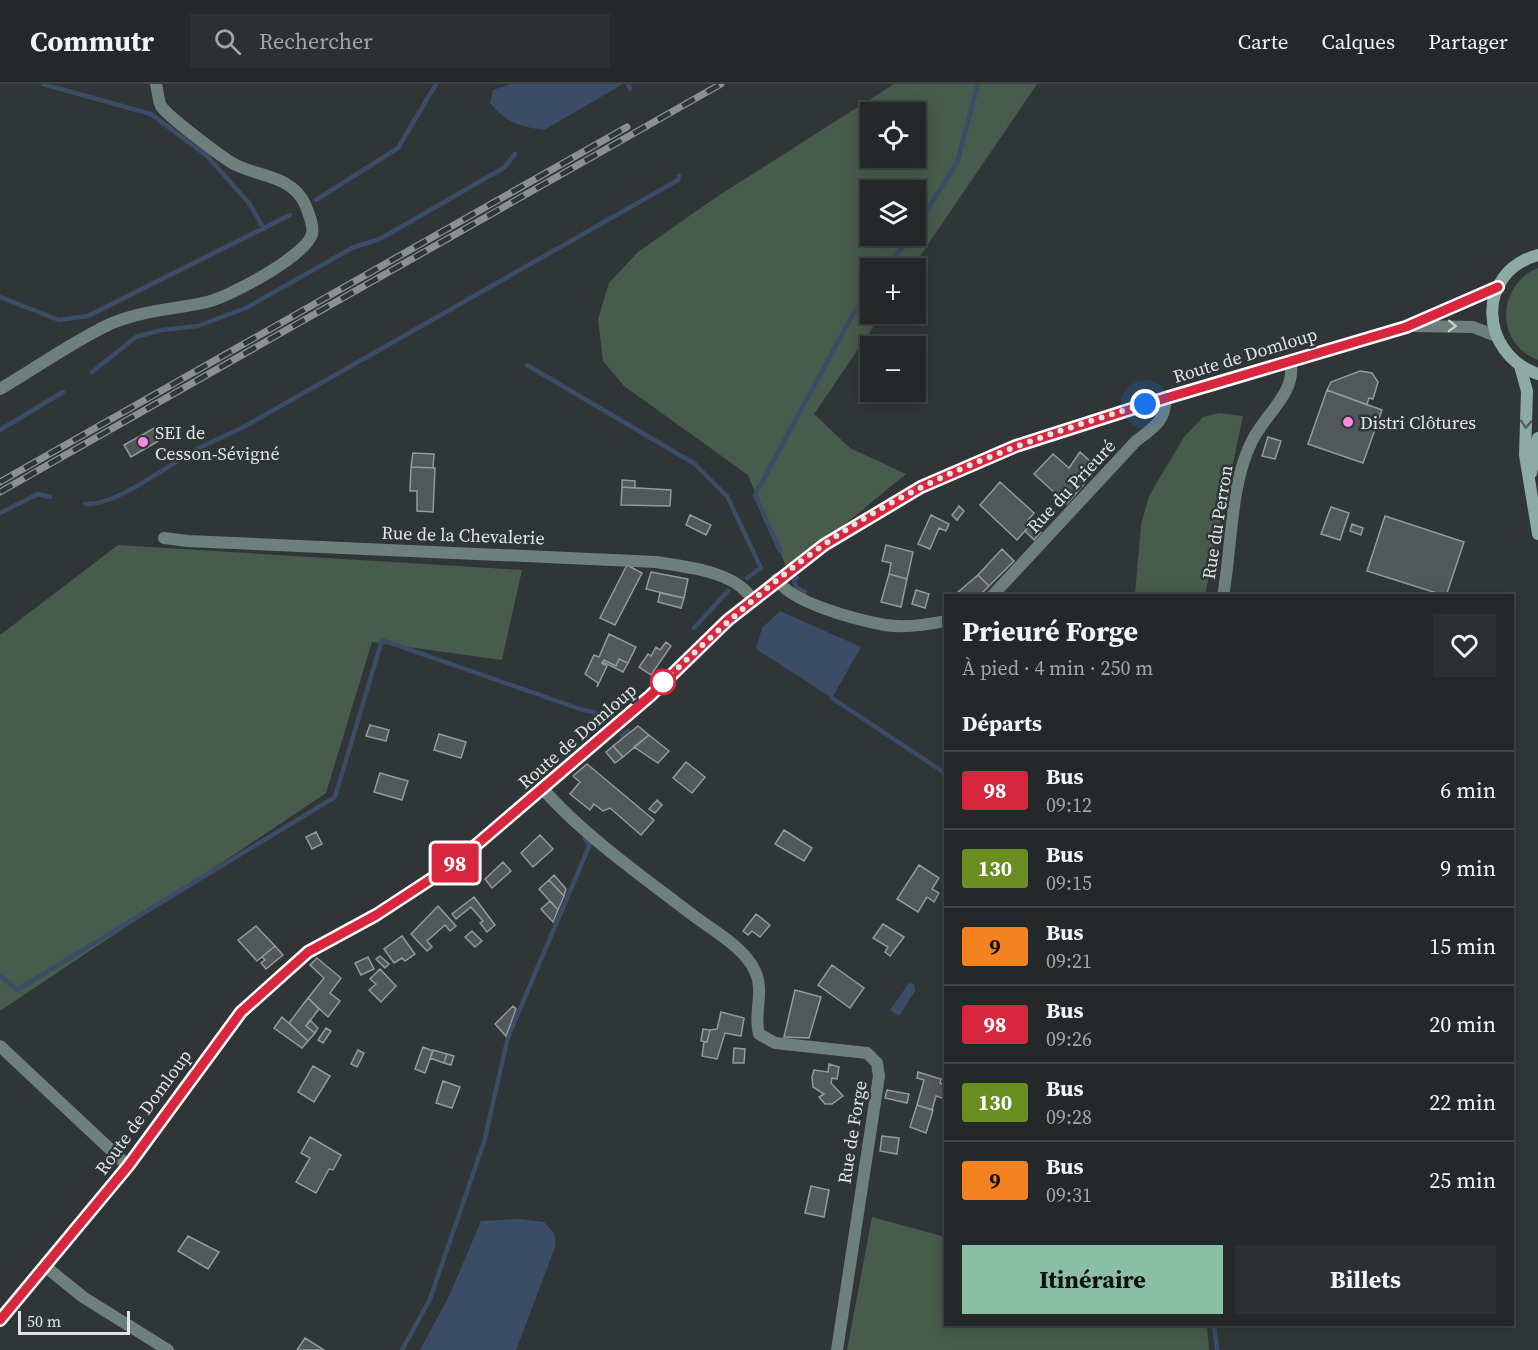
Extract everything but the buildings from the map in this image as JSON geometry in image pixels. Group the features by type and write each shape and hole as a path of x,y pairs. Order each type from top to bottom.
{"main road":[{"path":"1538,255 1516,265 1498,287 1492,316 1496,336 1506,353 1520,366 1538,374"},
{"path":"1520,366 1527,391 1525,455 1538,534"},
{"path":"1529,486 1538,438"}],"street":[{"path":"0,389 108,325 141,312 208,302 240,288 303,248 312,234 310,216 302,198 293,188 280,180 253,172 225,159 162,107 156,84"},
{"name":"Route de Domloup","path":"0,1320 128,1166 241,1012 308,952 437,877 650,696 700,645 752,599 824,545 873,514 963,467 1040,437 1406,327 1498,287"},
{"name":"Route de Domloup","path":"1406,327 1456,325 1479,329 1496,336"},
{"name":"Rue du Perron","path":"1223,594 1244,461 1257,431 1291,383 1290,361"},
{"name":"Rue du Prieuré","path":"994,594 1136,441 1162,420 1166,409 1166,398"},
{"name":"Rue de la Chevalerie","path":"164,538 188,541 656,562 721,578 742,587 752,599"},
{"path":"777,579 783,589 793,596 859,618 887,625 927,625 944,621"},
{"name":"Rue de Forge","path":"543,789 620,859 738,950 755,971 760,991 755,1021 759,1034 775,1043 867,1053 876,1063 879,1076 837,1350"},
{"path":"0,1046 128,1166"},
{"path":"46,1267 82,1297 168,1350"}],"green space":[{"path":"894,84 1037,84 919,258 860,258 860,324 875,324 867,336 860,336 860,346 814,414 850,448 906,474 788,571 748,475 624,386 603,361 598,319 609,283 638,252 715,198 860,106 860,168 926,168 926,102 866,102"},
{"path":"1538,268 1538,360 1524,352 1514,341 1508,328 1506,314 1508,300 1515,287 1524,276"},
{"path":"1219,413 1243,416 1205,594 1135,594 1141,525 1149,496 1184,437 1203,417"},
{"path":"118,545 522,570 502,660 372,642 326,793 0,1011 0,635"},
{"path":"872,1217 944,1237 944,1326 1207,1326 1209,1350 847,1350"}],"water":[{"path":"511,84 623,84 544,130 527,127 508,119 490,103 493,90"},
{"path":"780,611 861,647 832,698 756,649 762,628"},
{"path":"909,983 914,984 915,991 899,1016 890,1010"},
{"path":"519,1219 544,1222 554,1233 556,1245 516,1350 420,1350 450,1294 481,1221"}],"waterway":[{"path":"43,84 151,114 207,156 249,203 264,229"},
{"path":"316,200 398,148 436,84"},
{"path":"628,84 630,89"},
{"path":"926,212 957,163 978,84"},
{"path":"92,372 136,337 162,330 198,326 246,308 352,248 380,239 505,167 515,154"},
{"path":"85,504 97,503 125,493 192,452 242,428 678,180 679,176"},
{"path":"0,297 59,320 88,316 290,215"},
{"path":"894,258 903,246"},
{"path":"780,551 755,495 860,305"},
{"path":"527,365 695,464 727,496 761,568 747,578"},
{"path":"0,430 63,392"},
{"path":"0,513 38,494 50,497"},
{"path":"797,578 794,580 796,587 805,592"},
{"path":"694,628 728,591"},
{"path":"0,976 17,990 335,797 382,640 580,709 613,717"},
{"path":"830,693 832,698 944,772"},
{"path":"622,736 628,731"},
{"path":"402,1350 430,1299 484,1142 508,1037 590,844 585,839"},
{"path":"1214,1326 1217,1350"}],"railway":[{"path":"0,492 721,84"},
{"path":"0,482 627,127"}],"bus line":[{"name":"98","path":"0,1320 128,1166 241,1012 308,952 376,915 454,864 650,696 700,645 752,599 824,545 921,487 1016,446 1065,428 1406,327 1438,311 1488,293 1498,287"}],"place":[{"name":"Distri Clôtures","path":"1348,422"},
{"name":"SEI de Cesson-Sévigné","path":"143,442"}],"route":[{"path":"663,682 700,645 752,599 824,545 873,514 963,467 1065,428 1145,404"}]}
